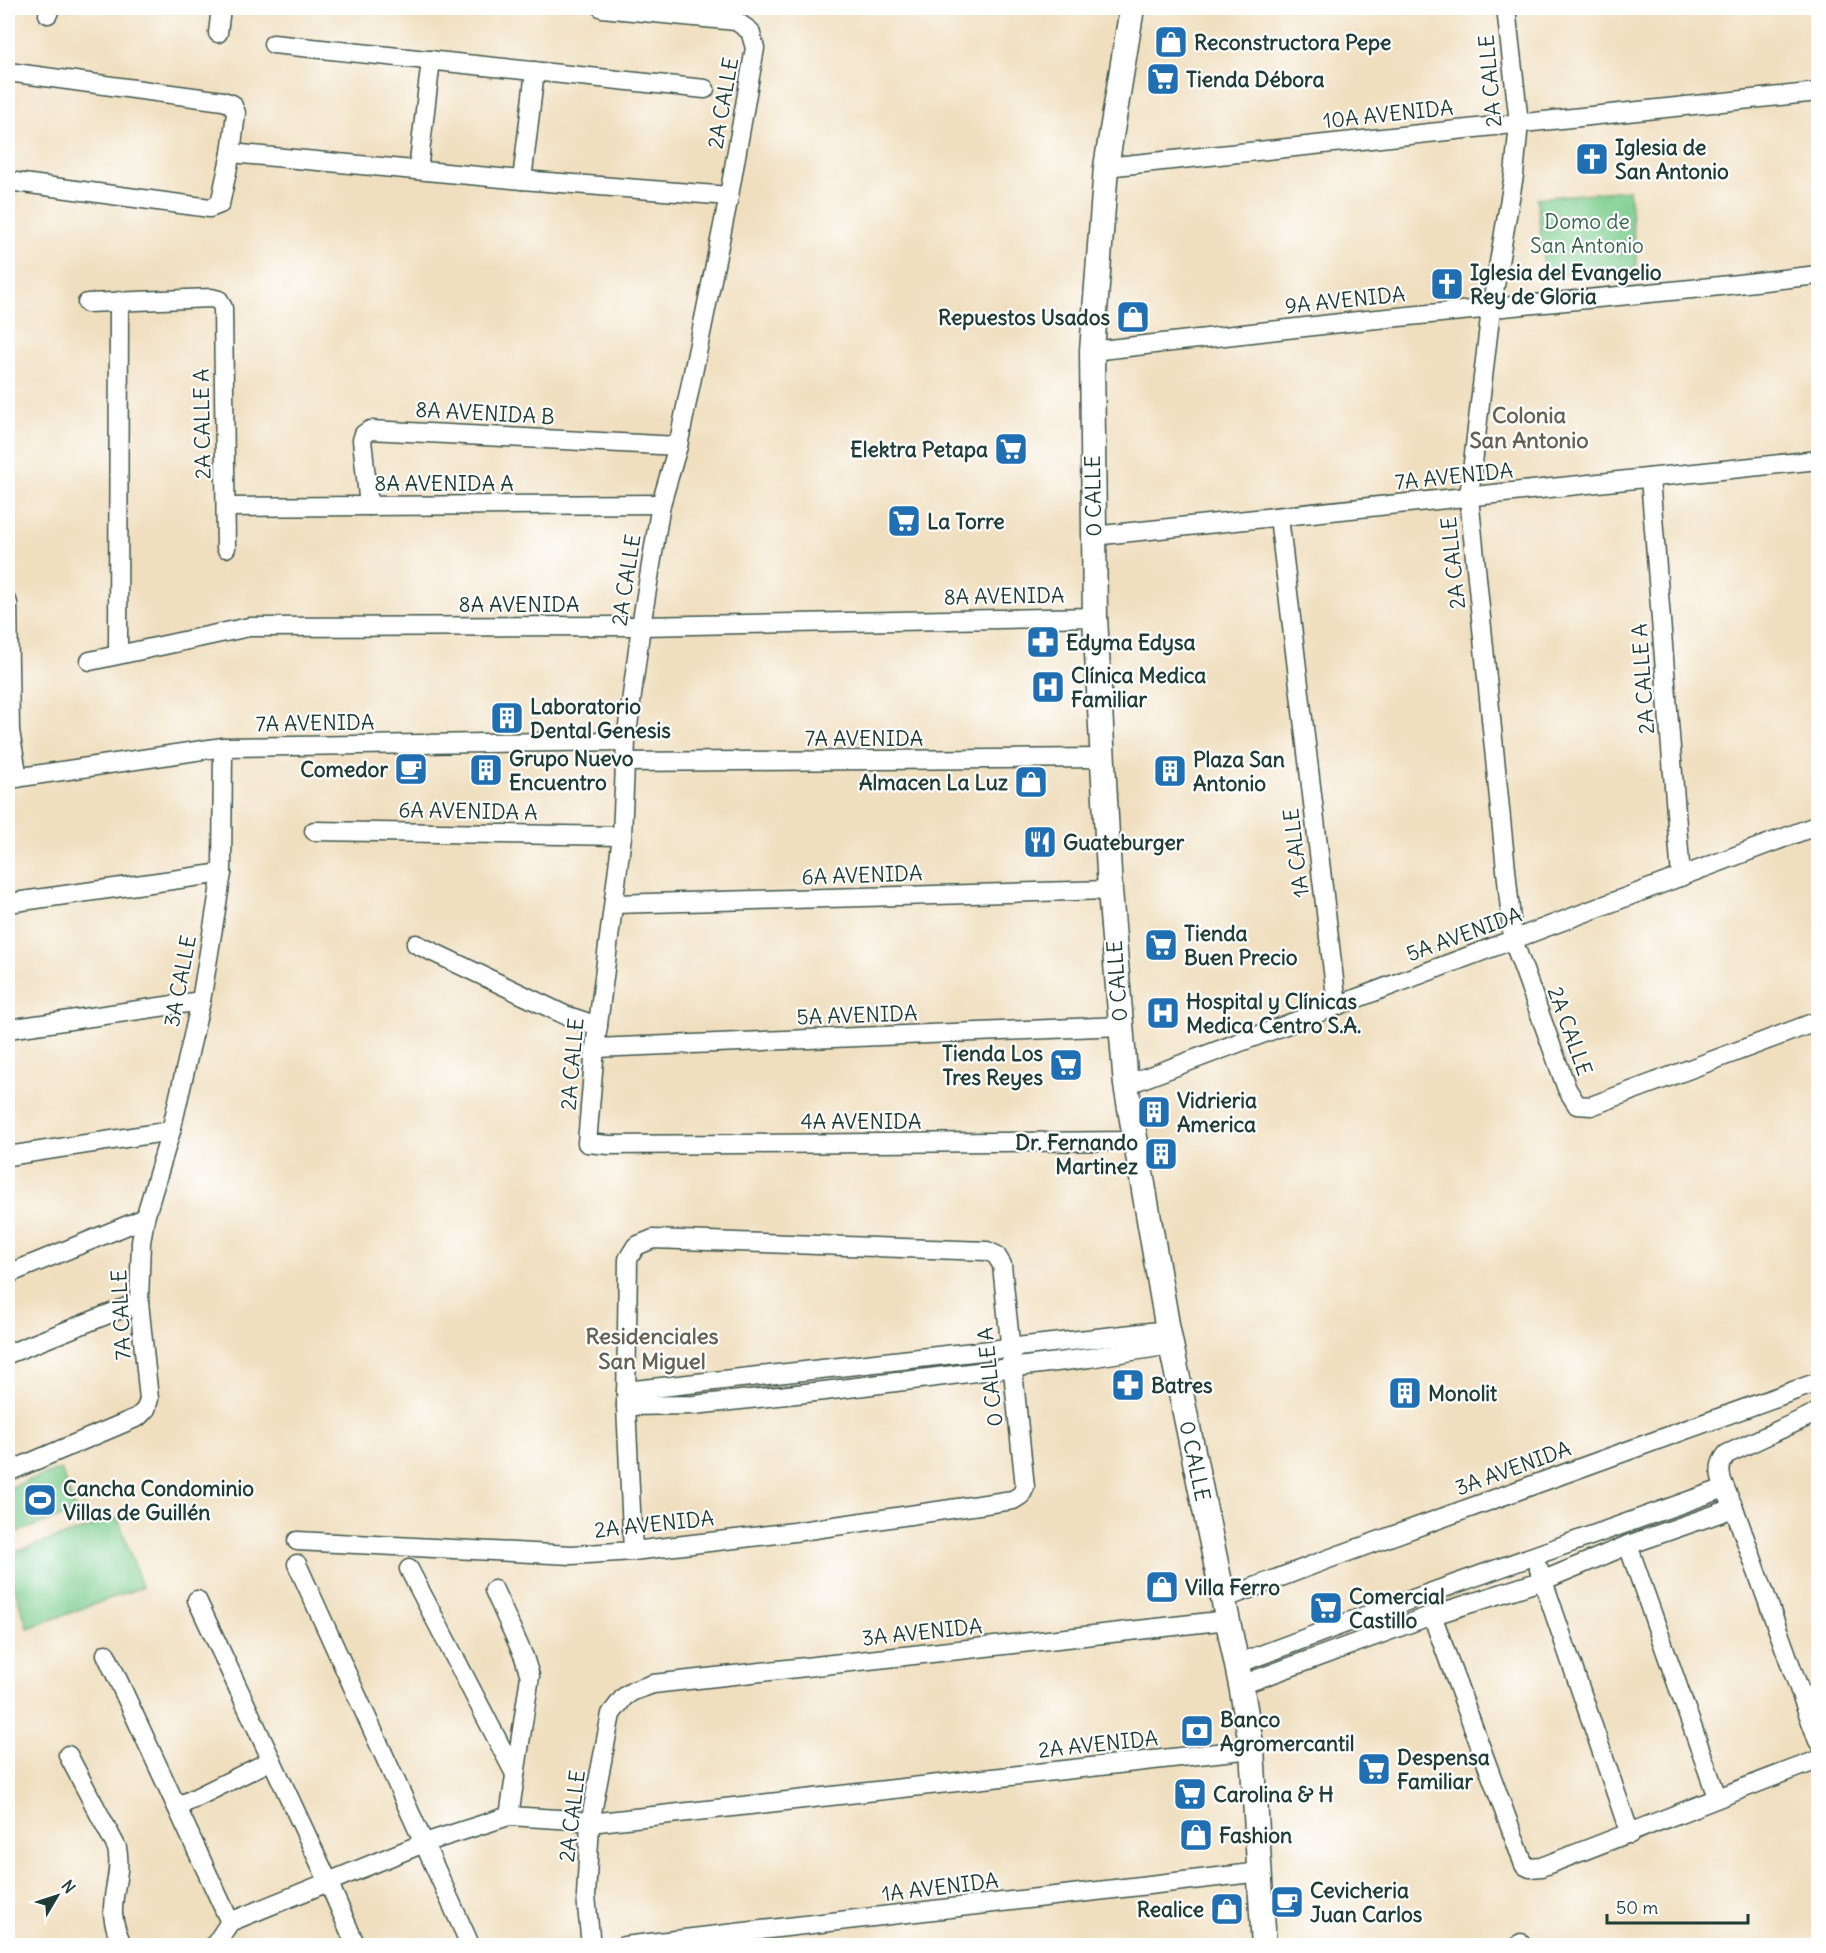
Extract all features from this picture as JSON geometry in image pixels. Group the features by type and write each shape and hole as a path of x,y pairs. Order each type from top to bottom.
{"main road":[{"name":"0 CALLE","path":"1132,8 1106,167 1092,351 1095,617 1110,890 1126,1085 1169,1337 1226,1610 1252,1749 1264,1946"}],"street":[{"path":"219,33 221,8"},
{"name":"2A CALLE","path":"587,1143 595,1048 622,836 626,741 641,626 661,504 678,446 729,196 756,48 750,31 736,21 602,8"},
{"name":"2A CALLE","path":"1506,8 1519,123 1514,175 1491,309 1469,497 1513,940 1567,1089 1577,1105 1591,1106 1818,1021"},
{"path":"273,44 705,89"},
{"path":"418,170 431,60"},
{"path":"522,180 535,71"},
{"path":"8,72 223,101 232,104 236,113 231,153 220,204 210,208 8,181"},
{"name":"10A AVENIDA","path":"1106,167 1818,92"},
{"path":"231,153 522,180 729,196"},
{"name":"9A AVENIDA","path":"1092,351 1368,320 1818,276"},
{"name":"2A CALLE A","path":"119,301 212,298 219,300 223,308 226,548"},
{"path":"87,303 119,301 118,654"},
{"name":"8A AVENIDA B","path":"369,506 362,440 364,434 369,430 678,446"},
{"name":"7A AVENIDA","path":"1094,536 1818,460"},
{"name":"2A CALLE A","path":"1650,478 1681,877"},
{"name":"8A AVENIDA A","path":"226,507 661,504"},
{"name":"1A CALLE","path":"1279,517 1337,1005"},
{"path":"8,603 9,731 13,778"},
{"name":"8A AVENIDA","path":"90,660 249,627 641,626 1095,617"},
{"name":"7A AVENIDA","path":"13,778 223,747 626,741"},
{"name":"3A CALLE","path":"145,1218 171,1131 201,1001 222,873 223,747"},
{"name":"7A AVENIDA","path":"625,762 1103,758"},
{"name":"5A AVENIDA","path":"1126,1085 1818,825"},
{"name":"6A AVENIDA A","path":"314,831 622,836"},
{"path":"8,903 222,873"},
{"name":"6A AVENIDA","path":"614,904 1110,890"},
{"path":"416,944 565,1015 598,1026"},
{"path":"8,1029 201,1001"},
{"name":"5A AVENIDA","path":"595,1048 1121,1026"},
{"path":"8,1156 171,1131"},
{"name":"4A AVENIDA","path":"587,1143 630,1145 1136,1142"},
{"path":"8,1274 145,1218"},
{"name":"7A CALLE","path":"8,1472 138,1417 146,1409 149,1400 139,1302 141,1242 145,1218"},
{"name":"0 CALLE A","path":"626,1398 628,1259 636,1246 653,1239 987,1251 996,1255 1002,1265 1025,1487 1021,1495 1013,1500"},
{"path":"8,1354 139,1302"},
{"path":"626,1398 822,1369 1010,1348 1169,1337"},
{"path":"626,1398 694,1405 825,1391 1089,1358 1169,1337"},
{"path":"822,1369 825,1391"},
{"name":"3A AVENIDA","path":"624,1697 653,1684 1226,1610 1331,1558 1818,1382"},
{"path":"626,1398 633,1551"},
{"path":"1818,1415 1727,1454 1721,1461 1719,1471 1818,1741"},
{"path":"1239,1675 1362,1617 1725,1488"},
{"name":"2A AVENIDA","path":"297,1541 572,1555 633,1551 794,1532 1013,1500"},
{"path":"1239,1675 1544,1580 1628,1545 1734,1508"},
{"path":"1628,1545 1717,1797"},
{"path":"1533,1556 1544,1580 1630,1834"},
{"path":"297,1564 468,1940"},
{"path":"409,1569 515,1774"},
{"path":"214,1946 230,1922 424,1843 509,1816 530,1676 524,1657 494,1590"},
{"path":"197,1600 356,1946"},
{"path":"1432,1615 1524,1865 1530,1868 1541,1867 1630,1834 1717,1797 1818,1760"},
{"path":"106,1654 230,1922"},
{"name":"2A CALLE","path":"591,1946 586,1896 590,1823 611,1714 624,1697"},
{"name":"2A AVENIDA","path":"509,1816 590,1823 1252,1749"},
{"path":"68,1755 117,1848 120,1862 113,1913 114,1924 123,1946"},
{"path":"177,1807 272,1760"},
{"name":"1A AVENIDA","path":"624,1946 717,1941 1261,1872"}],"green space":[{"name":"Domo de San Antonio","path":"1629,190 1637,268 1545,277 1537,198"},
{"name":"Cancha Condominio Villas de Guillén","path":"61,1469 76,1512 8,1535 8,1488"},
{"path":"118,1518 142,1587 28,1628 8,1569 8,1554"}],"place":[{"name":"Reconstructora Pepe","path":"1171,42"},
{"name":"Tienda Débora","path":"1163,79"},
{"name":"Iglesia de San Antonio","path":"1592,159"},
{"name":"Iglesia del Evangelio Rey de Gloria","path":"1447,284"},
{"name":"Repuestos Usados","path":"1133,317"},
{"name":"Elektra Petapa","path":"1011,449"},
{"name":"La Torre","path":"904,521"},
{"name":"Edyma Edysa","path":"1043,642"},
{"name":"Clínica Medica Familiar","path":"1048,687"},
{"name":"Laboratorio Dental Genesis","path":"507,718"},
{"name":"Comedor","path":"411,769"},
{"name":"Grupo Nuevo Encuentro","path":"486,770"},
{"name":"Plaza San Antonio","path":"1170,771"},
{"name":"Almacen La Luz","path":"1031,782"},
{"name":"Guateburger","path":"1040,842"},
{"name":"Tienda Buen Precio","path":"1161,945"},
{"name":"Hospital y Clínicas Medica Centro S.A.","path":"1163,1013"},
{"name":"Tienda Los Tres Reyes","path":"1066,1065"},
{"name":"Vidrieria America","path":"1154,1112"},
{"name":"Dr. Fernando Martinez","path":"1161,1154"},
{"name":"Batres","path":"1128,1385"},
{"name":"Monolit","path":"1405,1393"},
{"name":"Cancha Condominio Villas de Guillén","path":"40,1500"},
{"name":"Villa Ferro","path":"1162,1587"},
{"name":"Comercial Castillo","path":"1326,1608"},
{"name":"Banco Agromercantil","path":"1197,1731"},
{"name":"Despensa Familiar","path":"1374,1769"},
{"name":"Carolina & H","path":"1190,1794"},
{"name":"Fashion","path":"1196,1835"},
{"name":"Cevicheria Juan Carlos","path":"1287,1902"},
{"name":"Realice","path":"1227,1909"}],"district":[{"name":"Colonia San Antonio","path":"1529,428"},
{"name":"Residenciales San Miguel","path":"652,1348"}]}
